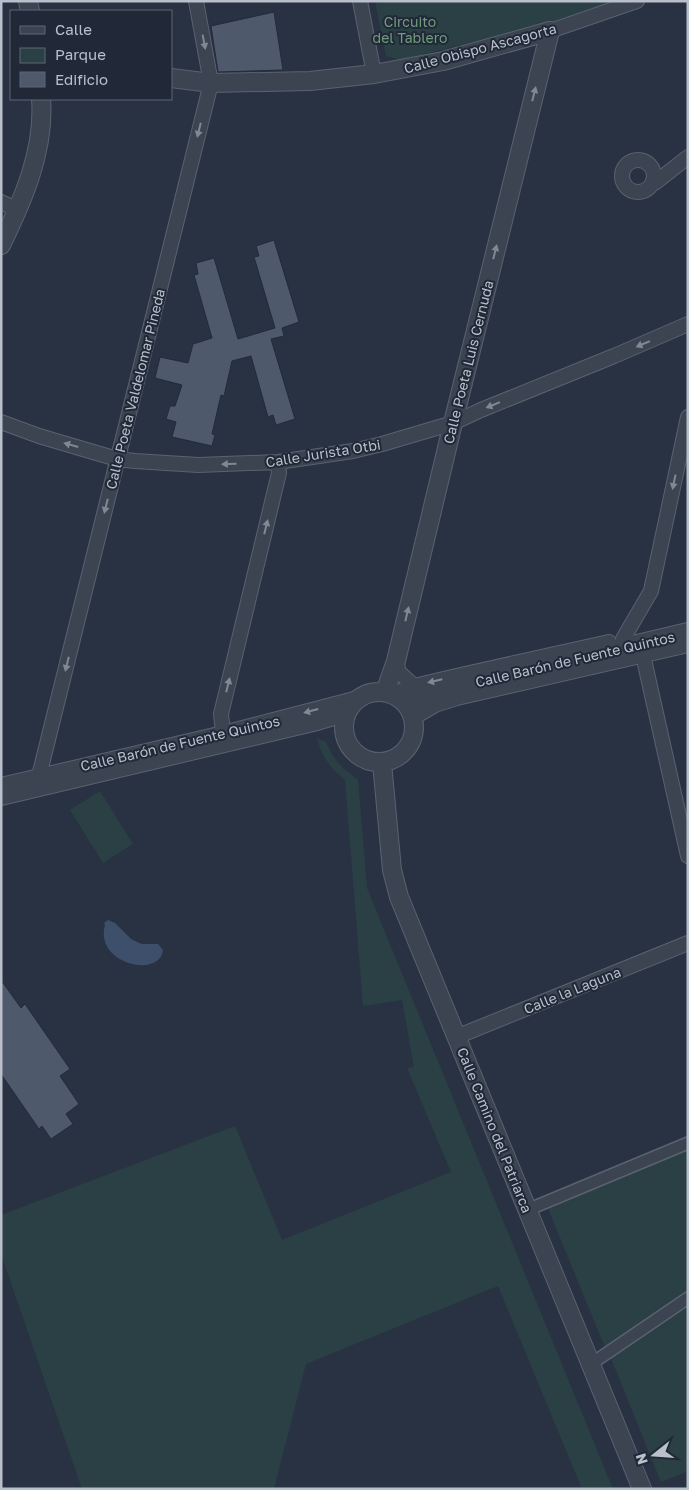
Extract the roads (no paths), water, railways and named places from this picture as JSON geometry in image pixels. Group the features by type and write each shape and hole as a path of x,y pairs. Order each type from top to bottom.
{"street":[{"name":"Calle Poeta Valdelomar Pineda","path":"39,776 211,83 196,1"},
{"path":"360,1 374,74"},
{"name":"Calle Obispo Ascagorta","path":"172,78 211,83 310,81 374,74 443,61 550,31 636,1"},
{"name":"Calle Poeta Luis Cernuda","path":"399,702 396,662 550,31"},
{"path":"1,245 18,210 31,174 39,138 42,100"},
{"path":"652,184 688,157"},
{"path":"1,202 18,210"},
{"name":"Calle Jurista Otbi","path":"1,422 117,459 135,462 198,464 278,462 353,451 453,423 688,324"},
{"path":"623,639 651,591 684,447 688,417"},
{"path":"223,733 221,714 279,473 278,462"},
{"name":"Calle Barón de Fuente Quintos","path":"399,702 414,686 688,623"},
{"name":"Calle Barón de Fuente Quintos","path":"399,702 688,632"},
{"name":"Calle Barón de Fuente Quintos","path":"399,702 435,705 457,698 688,644"},
{"path":"643,655 688,856"},
{"path":"396,662 399,672 414,686"},
{"path":"376,692 399,702 414,730 412,741 406,751 398,758 382,763 364,760 355,754 348,744 344,733 344,722 353,705 367,694 376,692"},
{"name":"Calle Barón de Fuente Quintos","path":"1,785 223,733 353,705"},
{"name":"Calle Barón de Fuente Quintos","path":"1,796 317,722 353,705"},
{"path":"317,722 344,733"},
{"name":"Calle Camino del Patriarca","path":"382,763 394,882 642,1489"},
{"name":"Calle la Laguna","path":"456,1037 688,943"},
{"path":"528,1210 688,1143"},
{"path":"591,1364 688,1298"}],"water":[{"path":"108,920 115,923 131,939 137,942 142,944 158,944 163,950 159,959 151,964 140,965 118,958 109,949 104,938 104,923"}],"park label":[{"name":"Circuito del Tablero","path":"410,30"}]}
